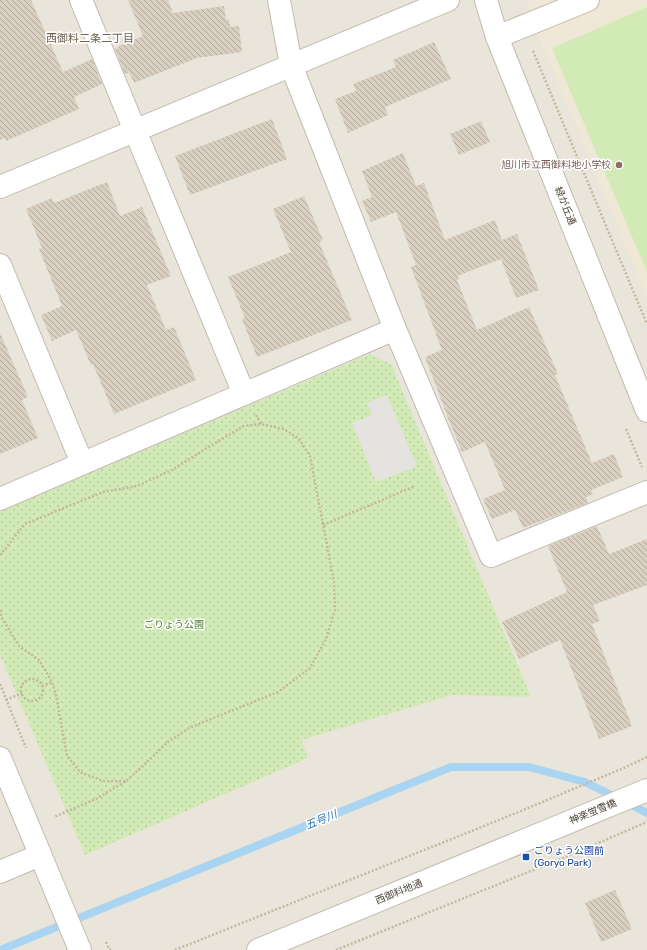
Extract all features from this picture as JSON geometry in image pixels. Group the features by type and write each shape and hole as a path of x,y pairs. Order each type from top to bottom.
{"street":[{"path":"81,0 244,394"},
{"path":"279,0 292,65 395,329 491,556 647,492"},
{"path":"0,186 448,0"},
{"name":"緑が丘通","path":"486,0 497,37 647,411"},
{"path":"497,37 588,0"},
{"path":"0,265 82,463"},
{"path":"0,499 395,329"},
{"path":"0,758 80,950"},
{"name":"神楽蛍雪橋","path":"540,834 647,790"},
{"name":"西御料地通","path":"258,950 540,834"},
{"path":"0,872 40,855"}],"path":[{"path":"523,26 647,324"},
{"path":"0,555 25,524 103,492 137,486 172,470 244,426 261,424 284,429 299,439 310,456 334,582 335,610 326,639 310,668 278,692 189,728 168,742 126,781 96,799 54,817"},
{"path":"323,525 414,486"},
{"path":"0,610 2,618 19,646 39,660 52,682 56,695 67,756 80,772 103,781 126,781"},
{"path":"34,679 39,681 42,686 43,691 40,697 34,700 26,699 22,693 22,685 27,680 34,679"},
{"path":"42,686 52,682"},
{"path":"6,700 22,693"},
{"path":"175,950 509,816 647,757"},
{"path":"336,950 573,854 647,822"}],"shaded area":[{"path":"0,0 647,0 647,950 0,950"},
{"name":"旭川市立西御料地小学校","path":"527,0 647,0 647,298 537,32"},
{"path":"387,395 417,466 376,482 352,423 372,415 367,403"}],"green space":[{"name":"旭川市立西御料地小学校","path":"647,7 647,272 552,48"},
{"name":"ごりょう公園","path":"370,354 391,364 531,697 452,695 301,740 308,758 85,855 0,655 0,512"}],"building":[{"path":"0,0 31,0 63,72 92,59 102,84 74,97 79,109 6,141 5,138 0,140"},
{"path":"128,0 168,0 173,13 224,6 226,20 229,19 230,27 239,26 242,52 197,58 134,83 129,72 125,74 115,49 143,36"},
{"path":"434,42 451,79 385,107 388,115 348,133 335,99 356,91 353,84 396,67 393,60"},
{"path":"272,119 287,159 190,195 175,156"},
{"path":"481,121 490,142 459,155 450,134"},
{"path":"403,153 416,186 424,183 445,240 495,220 502,240 517,234 539,290 516,298 501,259 457,276 459,279 457,280 477,330 529,307 558,374 555,375 592,463 614,454 623,477 591,490 593,494 586,497 588,503 523,528 515,510 492,519 483,499 505,490 485,442 462,452 448,418 425,357 442,350 411,267 416,265 396,212 371,222 362,201 372,197 362,171"},
{"path":"107,182 120,216 142,207 171,276 147,285 166,330 174,327 196,380 114,414 93,364 91,365 76,330 52,341 41,315 62,306 39,249 42,248 26,209 52,198 54,203"},
{"path":"304,196 323,240 319,242 352,320 257,357 242,319 245,318 228,277 291,252 273,209"},
{"path":"0,333 28,397 22,400 38,438 0,454"},
{"path":"597,526 609,554 647,539 647,585 593,605 600,621 592,624 632,726 599,739 560,640 519,659 502,622 567,592 548,546"},
{"path":"615,890 632,929 601,942 585,903"}],"waterway":[{"name":"五号川","path":"0,950 451,767 529,767 585,782 647,813"}],"place":[{"name":"旭川市立西御料地小学校","path":"619,165"},
{"name":"ごりょう公園前 (Goryo Park)","path":"526,857"}],"district":[{"name":"西御料二条二丁目","path":"90,38"}]}
